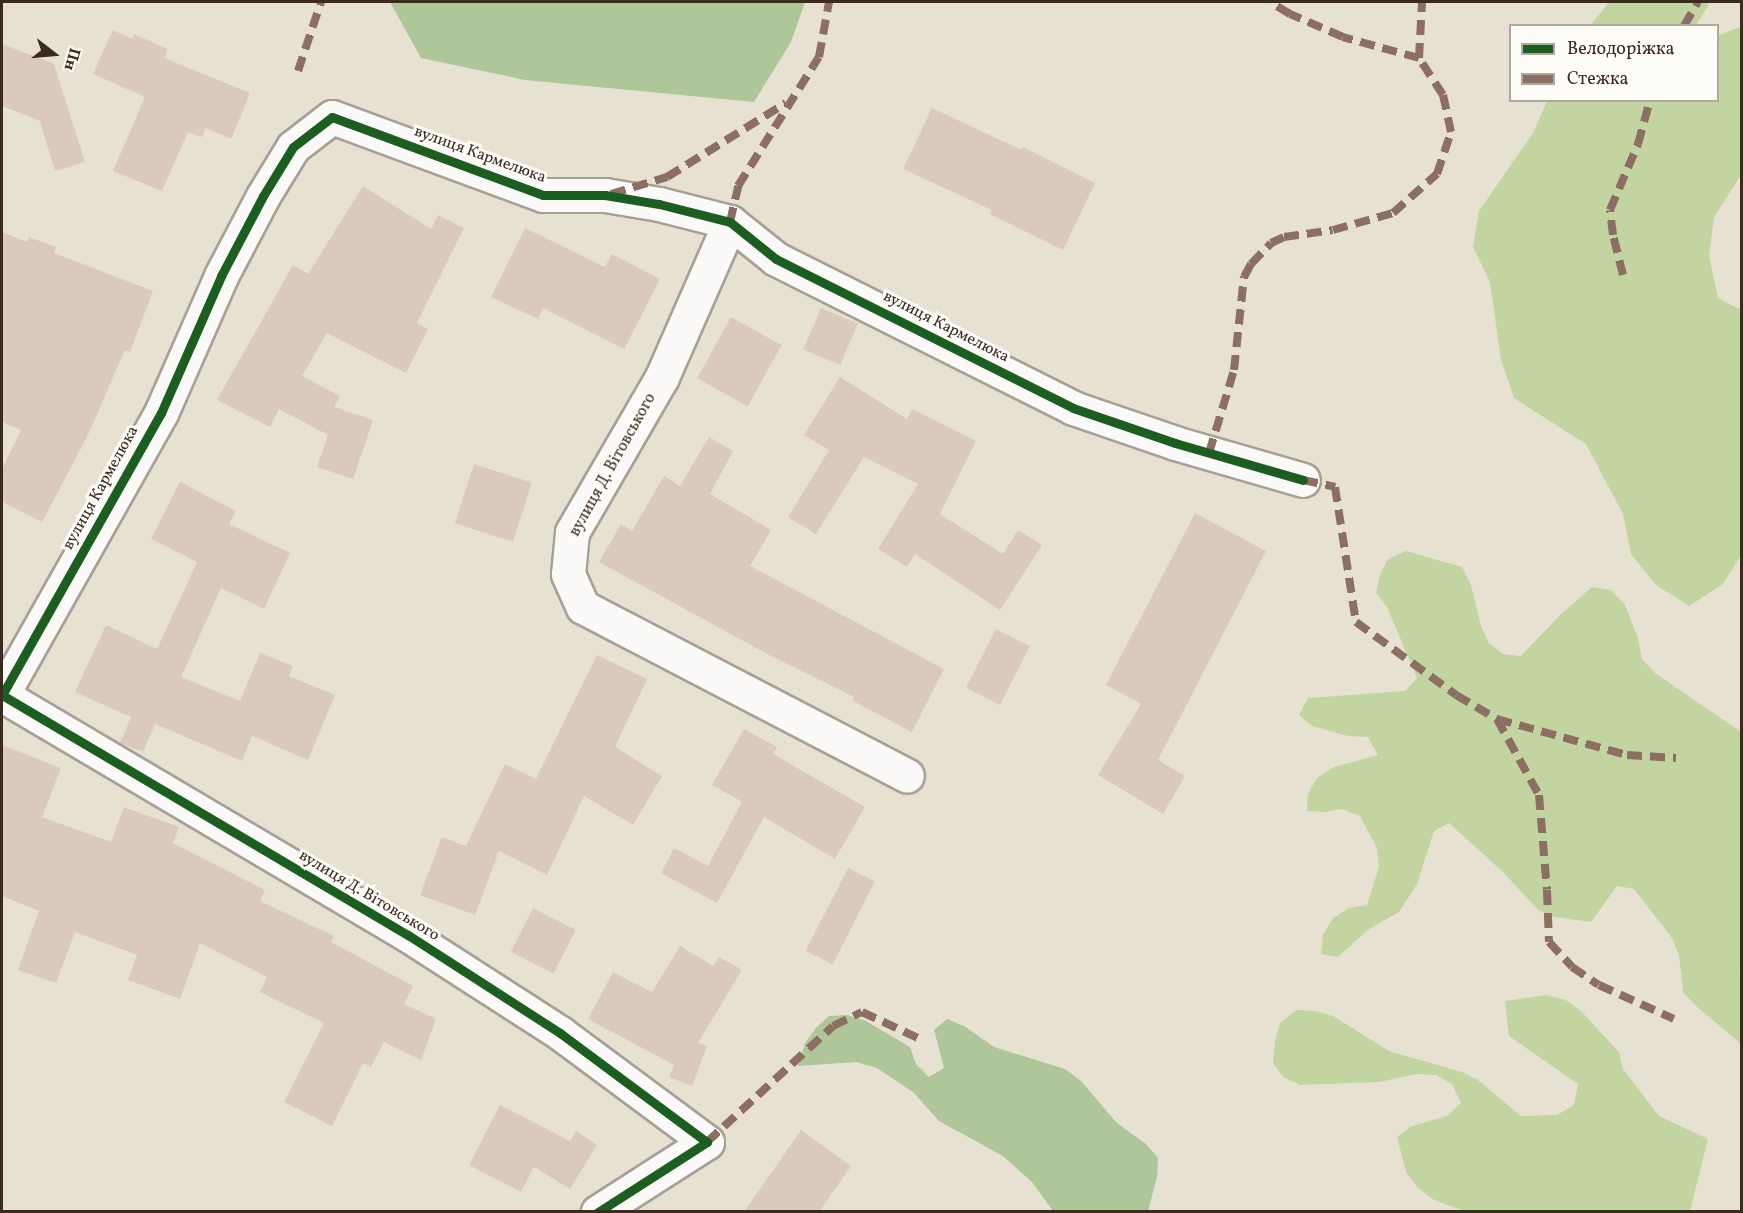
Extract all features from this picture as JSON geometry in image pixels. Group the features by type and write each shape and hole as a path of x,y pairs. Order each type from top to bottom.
{"street":[{"name":"вулиця Кармелюка","path":"2,695 161,413 221,276 263,196 292,147 332,117 543,195 605,195 658,204 730,222 776,259 1073,408 1174,443 1303,480"},
{"name":"вулиця Д. Вітовського","path":"730,222 662,377 572,532 568,574 583,607 907,776"},
{"name":"вулиця Д. Вітовського","path":"2,695 408,935 560,1033 707,1143 598,1212"}],"green space":[{"path":"390,2 805,2 791,42 754,102 525,80 421,58"},
{"path":"1609,2 1708,2 1708,6 1697,24 1592,24"},
{"path":"1741,27 1741,175 1714,217 1709,256 1718,298 1741,310 1741,555 1723,584 1689,606 1656,585 1631,554 1623,514 1586,444 1514,398 1501,360 1490,282 1473,247 1479,211 1533,133 1547,102 1719,102 1719,35"},
{"path":"1406,551 1462,567 1471,585 1481,626 1489,643 1503,654 1521,656 1561,614 1592,587 1611,590 1625,605 1638,638 1642,659 1655,673 1741,732 1742,971 1739,971 1742,981 1741,1044 1683,992 1679,955 1672,938 1634,889 1617,886 1591,922 1555,917 1538,910 1503,872 1449,823 1434,831 1417,884 1399,912 1369,929 1338,957 1321,954 1323,935 1333,918 1349,908 1367,905 1379,867 1377,848 1360,816 1342,809 1324,812 1307,811 1308,794 1317,778 1334,767 1378,755 1368,737 1348,736 1312,726 1299,715 1308,698 1405,691 1417,678 1387,607 1376,593 1380,574 1388,559"},
{"path":"1546,995 1566,1000 1581,1011 1619,1052 1623,1069 1659,1116 1708,1139 1690,1211 1467,1212 1434,1200 1418,1188 1406,1172 1397,1137 1412,1126 1447,1116 1461,1103 1452,1084 1436,1075 1417,1074 1379,1082 1300,1085 1283,1077 1273,1063 1275,1041 1280,1023 1296,1010 1316,1011 1333,1016 1389,1051 1462,1072 1478,1080 1521,1116 1557,1115 1574,1105 1578,1084 1509,1036 1505,1001"},
{"path":"847,1015 864,1020 910,1047 916,1064 929,1077 944,1068 934,1030 947,1019 964,1026 994,1047 1065,1069 1081,1081 1117,1123 1146,1144 1158,1158 1157,1177 1148,1211 1053,1211 1032,1182 1003,1156 939,1121 913,1092 877,1068 856,1062 798,1066 805,1043 816,1028 829,1016"}],"building":[{"path":"113,30 132,39 134,34 168,49 164,58 250,93 231,139 206,128 202,137 188,132 162,191 113,171 145,97 93,74"},
{"path":"2,44 54,64 85,162 55,171 40,121 2,106"},
{"path":"932,108 1022,150 1023,147 1095,183 1063,250 990,214 992,210 903,169"},
{"path":"363,186 431,229 438,215 464,228 417,323 428,329 406,373 327,333 302,376 340,396 334,407 373,420 353,479 317,467 328,435 279,409 270,427 217,400 293,265 308,274"},
{"path":"525,228 605,267 612,254 660,279 624,349 543,308 538,319 491,297"},
{"path":"2,232 27,242 29,237 56,247 54,253 153,291 130,352 125,350 87,437 42,522 2,502 2,469 21,430 2,422"},
{"path":"821,308 858,324 840,365 803,349"},
{"path":"731,317 782,345 748,406 697,378"},
{"path":"840,377 907,419 912,409 976,441 940,514 1003,554 1018,530 1042,545 1000,610 915,554 907,567 878,549 918,484 864,457 816,534 788,517 829,450 804,435"},
{"path":"709,437 733,451 710,494 771,530 750,566 944,669 912,732 853,701 854,697 769,655 599,562 621,524 632,531 664,476 680,486"},
{"path":"474,464 532,483 513,542 455,523"},
{"path":"180,482 236,511 229,524 290,553 264,609 221,588 181,677 240,701 260,653 293,666 289,676 335,695 308,760 252,736 242,761 155,724 143,752 120,743 131,717 75,692 106,625 157,649 197,562 151,539"},
{"path":"1195,513 1266,551 1158,760 1185,776 1163,814 1098,775 1141,704 1106,685"},
{"path":"996,629 1030,646 1000,705 966,688"},
{"path":"597,655 647,679 615,747 662,776 633,825 584,796 547,875 499,851 475,915 420,895 442,837 466,846 505,764 536,779"},
{"path":"744,729 777,747 773,754 865,807 835,859 764,817 717,903 661,873 674,848 708,866 742,802 712,785"},
{"path":"2,745 61,768 42,817 111,842 124,807 179,827 173,843 265,890 260,901 334,936 331,942 413,986 404,1004 436,1019 421,1060 384,1042 371,1067 363,1063 332,1126 284,1102 324,1023 260,992 267,977 200,943 180,999 128,980 137,955 75,932 56,983 18,970 39,911 2,896"},
{"path":"848,868 875,882 833,964 806,951"},
{"path":"533,908 576,930 554,973 511,952"},
{"path":"680,946 713,966 719,957 742,970 698,1043 707,1046 692,1086 669,1077 674,1065 588,1019 613,972 652,992"},
{"path":"500,1105 570,1141 576,1131 597,1145 570,1189 534,1167 521,1192 469,1165"},
{"path":"801,1130 851,1166 819,1212 744,1212"}],"marked path":[{"path":"298,71 321,2"},
{"path":"730,222 738,186 819,57 829,2"},
{"path":"1209,453 1234,370 1244,277 1251,264 1271,243 1284,237 1333,230 1393,213 1437,174 1451,132 1443,95 1419,58 1343,37 1290,14 1270,2"},
{"path":"1419,58 1422,2"},
{"path":"1685,24 1698,2"},
{"path":"1623,275 1613,235 1610,210 1638,144 1649,102"},
{"path":"611,194 667,177 786,103"},
{"path":"1303,480 1335,487 1356,622 1456,695 1497,719 1627,755 1676,758"},
{"path":"1497,719 1539,795 1549,942 1572,967 1599,985 1674,1019"},
{"path":"707,1142 833,1026 862,1012 918,1038"}],"cycle path":[{"path":"2,695 161,413 221,276 263,196 293,147 332,117 543,195 605,195 659,204 730,222 776,259 1073,408 1175,443 1303,480"},
{"path":"2,695 408,935 560,1033 707,1142 598,1212"}]}
